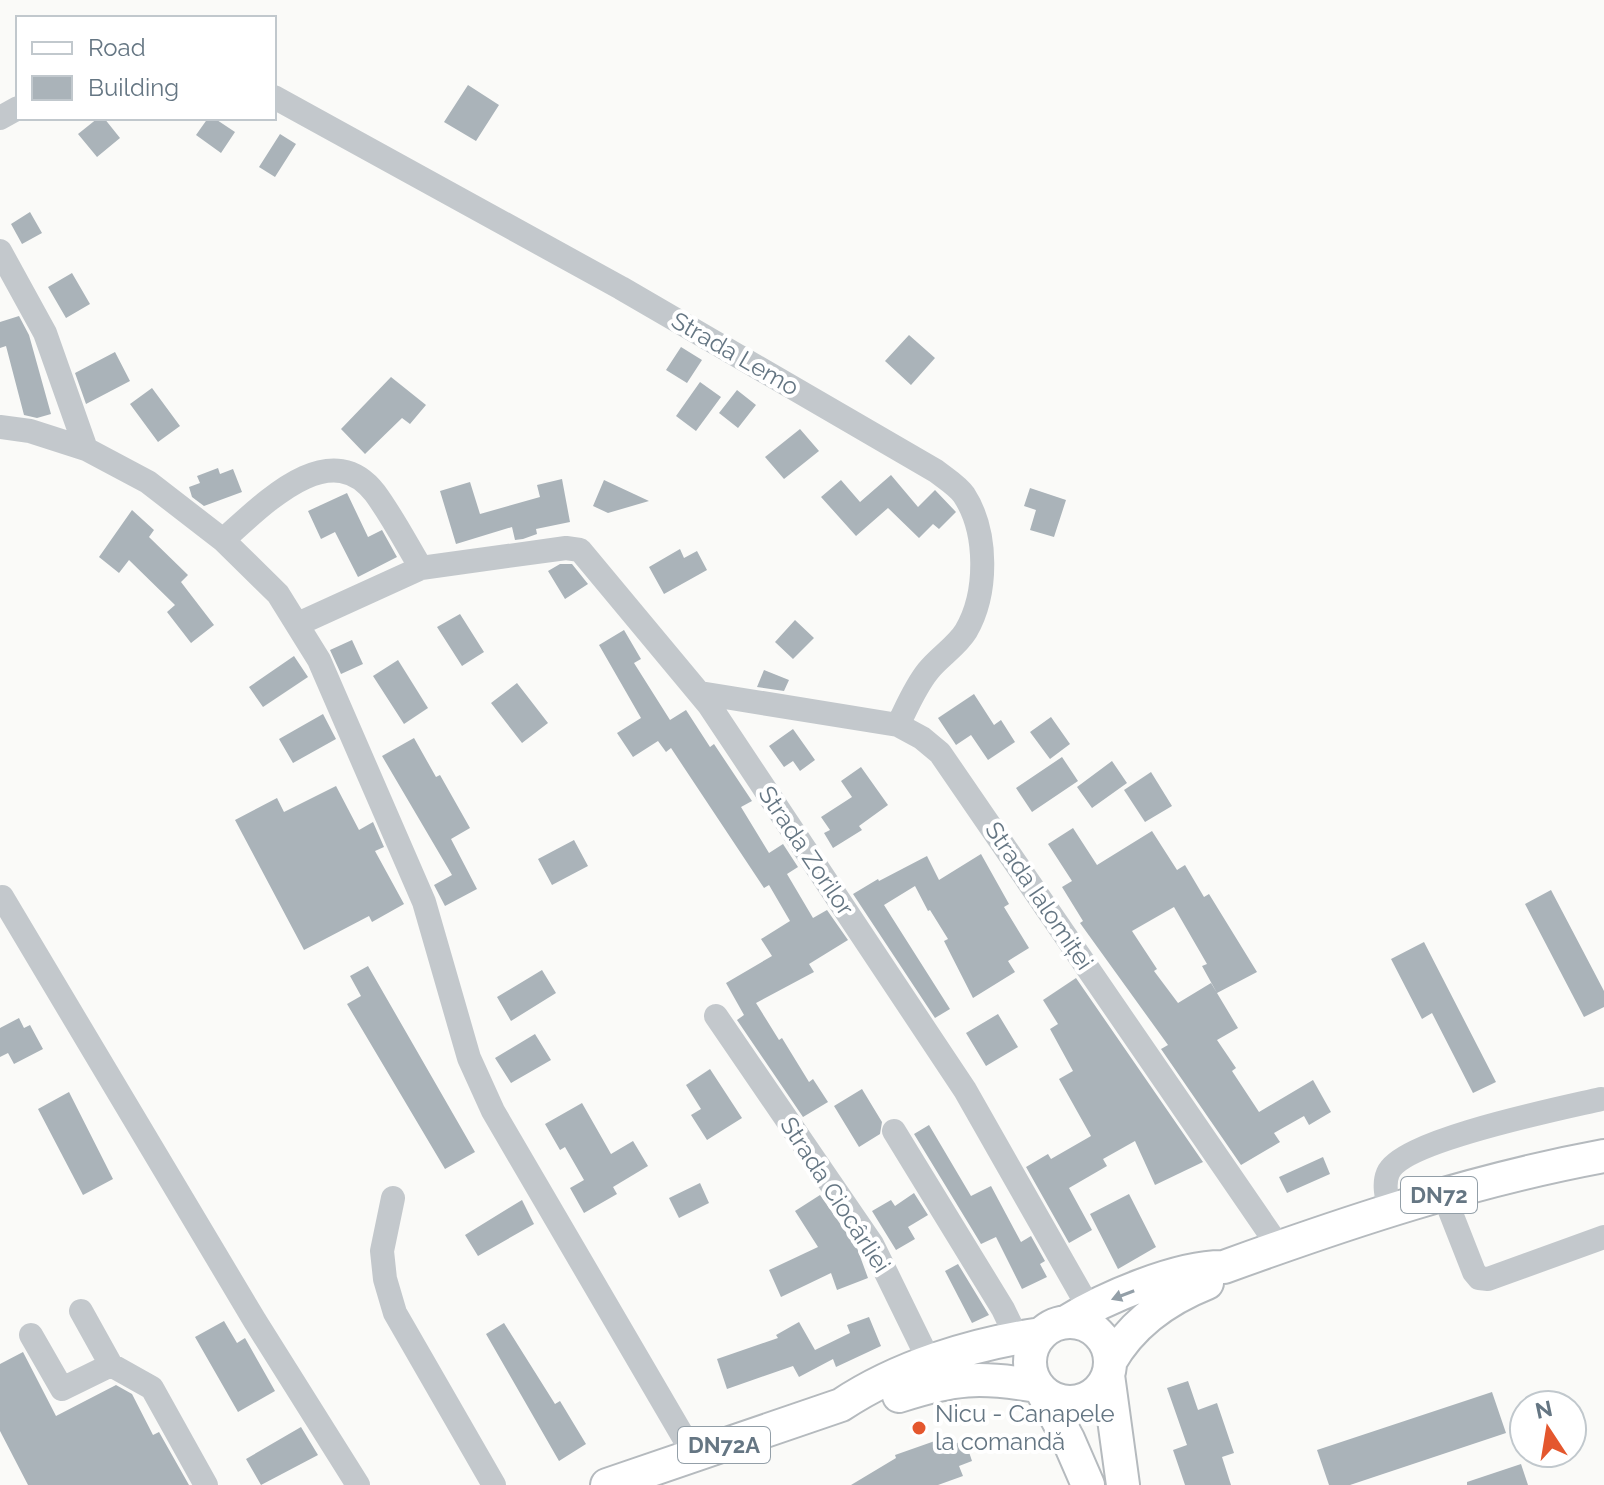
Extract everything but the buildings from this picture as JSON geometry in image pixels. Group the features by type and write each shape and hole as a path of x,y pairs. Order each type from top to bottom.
{"main road":[{"name":"DN72","path":"1053,1325 1204,1267 1224,1267 1443,1193 1604,1156"},
{"name":"DN72","path":"1040,1389 1054,1399 1081,1401 1102,1386 1125,1339 1142,1322 1180,1294 1209,1282 1224,1267"},
{"path":"1088,1485 1029,1365 1034,1343 1053,1325 1079,1323 1091,1328 1108,1348 1123,1485"},
{"name":"DN72A","path":"607,1485 841,1405 871,1385 935,1373 1053,1325"},
{"name":"DN72A","path":"935,1373 1040,1389"}],"street":[{"name":"Strada Lemo","path":"276,98 635,296 936,471 963,493 976,520 981,550 982,574 977,605 966,633 929,669 898,725"},
{"path":"0,251 45,333 86,449"},
{"path":"0,427 30,431 86,449 148,482 223,540 278,594 319,660 424,902 469,1058 493,1111 694,1455"},
{"path":"223,540 285,486 315,472 350,473 373,491 421,568"},
{"name":"Strada Zorilor","path":"298,624 421,568 566,548 580,550 700,693 965,1090 1053,1325"},
{"name":"Strada Ialomiței","path":"700,693 898,725 922,738 940,753 1279,1247"},
{"path":"2,897 255,1321 358,1485"},
{"name":"Strada Ciocârliei","path":"716,1016 872,1244 935,1373"},
{"path":"1390,1210 1385,1187 1388,1173 1396,1162 1444,1140 1496,1123 1601,1099"},
{"path":"894,1131 1003,1309 1053,1325"},
{"path":"1443,1193 1479,1278 1488,1279 1604,1237"},
{"path":"393,1198 382,1251 385,1279 395,1313 494,1485"},
{"path":"81,1311 111,1365 152,1388 206,1485"},
{"path":"31,1335 62,1389 111,1365"}],"place":[{"name":"Nicu - Canapele la comandă","path":"919,1428"}]}
